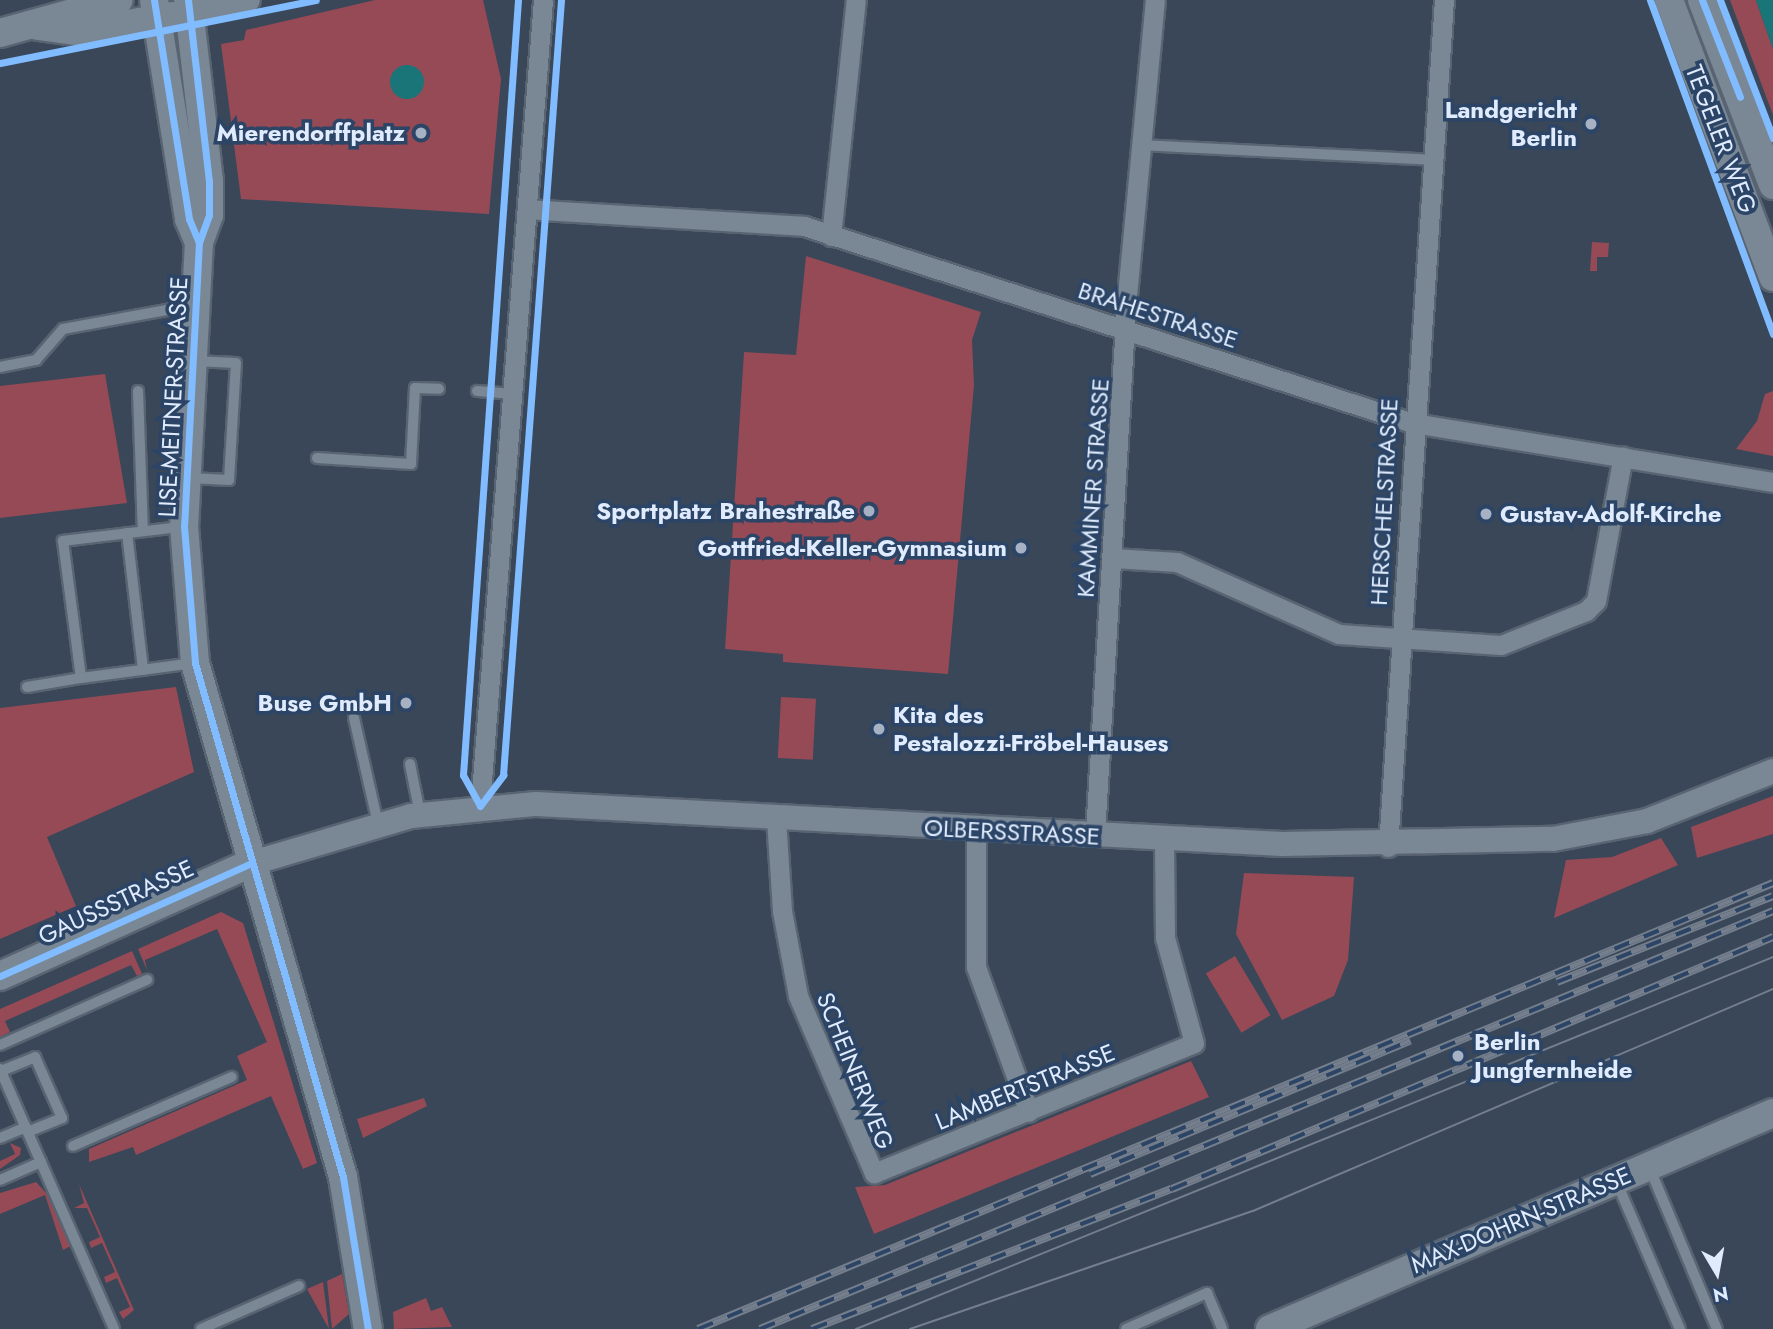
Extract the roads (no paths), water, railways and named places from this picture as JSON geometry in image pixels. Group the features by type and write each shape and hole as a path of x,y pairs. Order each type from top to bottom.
{"main road":[{"path":"0,33 38,26 119,0"},
{"name":"TEGELER WEG","path":"1669,0 1773,277"},
{"name":"TEGELER WEG","path":"1702,0 1773,185"},
{"path":"38,26 82,32 155,9 189,6 196,184"},
{"path":"155,9 196,184"},
{"name":"LISE-MEITNER-STRASSE","path":"196,184 209,215 199,242 200,304 184,526 195,663 249,864 343,1177 368,1329"},
{"name":"GAUSSSTRASSE","path":"0,976 249,864"},
{"name":"MAX-DOHRN-STRASSE","path":"1270,1329 1773,1113"}],"street":[{"path":"189,6 248,0"},
{"path":"480,806 543,0"},
{"path":"831,236 856,0"},
{"name":"KAMMINER STRASSE","path":"1096,835 1126,331 1140,145 1155,0"},
{"name":"HERSCHELSTRASSE","path":"1388,847 1413,422 1444,0"},
{"name":"BRAHESTRASSE","path":"527,209 804,226 1413,422 1773,482"},
{"path":"1113,558 1177,562 1325,631 1501,645 1592,607 1623,456"},
{"name":"OLBERSSTRASSE","path":"249,864 378,824 480,806 1388,847 1601,832 1773,771"},
{"name":"SCHEINERWEG","path":"776,818 782,911 798,996 874,1173"},
{"path":"976,830 976,967 1029,1112"},
{"name":"LAMBERTSTRASSE","path":"874,1173 1194,1043 1165,938 1164,838"}],"lane":[{"path":"1140,145 1432,160"},
{"path":"0,368 36,360 63,329 200,304"},
{"path":"186,478 229,480 236,363 194,361"},
{"path":"317,458 411,464 415,388 439,389"},
{"path":"138,391 143,531"},
{"path":"477,391 513,394"},
{"path":"81,678 63,541 184,526"},
{"path":"127,533 143,670"},
{"path":"27,687 195,663"},
{"path":"354,718 378,824"},
{"path":"410,764 420,815"},
{"path":"0,1045 147,980"},
{"path":"0,1138 27,1130 62,1118 35,1057 1,1070 27,1130 41,1162 110,1328"},
{"path":"73,1146 232,1077"},
{"path":"0,1180 41,1162"},
{"path":"1648,1165 1717,1329"},
{"path":"1615,1179 1680,1329"},
{"path":"201,1329 299,1286"},
{"path":"1126,1329 1206,1293 1222,1329"}],"tram line":[{"path":"856,1329 1773,957"},
{"path":"910,1329 1253,1211 1773,989"}],"railway":[{"path":"698,1329 1773,883"},
{"path":"1557,982 1773,896"},
{"path":"760,1329 1773,911"},
{"path":"812,1329 1172,1189 1773,937"},
{"path":"1090,1174 1410,1041"}],"place":[{"name":"Landgericht Berlin","path":"1591,124"},
{"name":"Mierendorffplatz","path":"421,133"},
{"name":"Sportplatz Brahestraße","path":"869,511"},
{"name":"Gustav-Adolf-Kirche","path":"1486,514"},
{"name":"Gottfried-Keller-Gymnasium","path":"1021,548"},
{"name":"Buse GmbH","path":"406,703"},
{"name":"Kita des Pestalozzi-Fröbel-Hauses","path":"879,729"},
{"name":"Berlin Jungfernheide","path":"1458,1056"}]}
